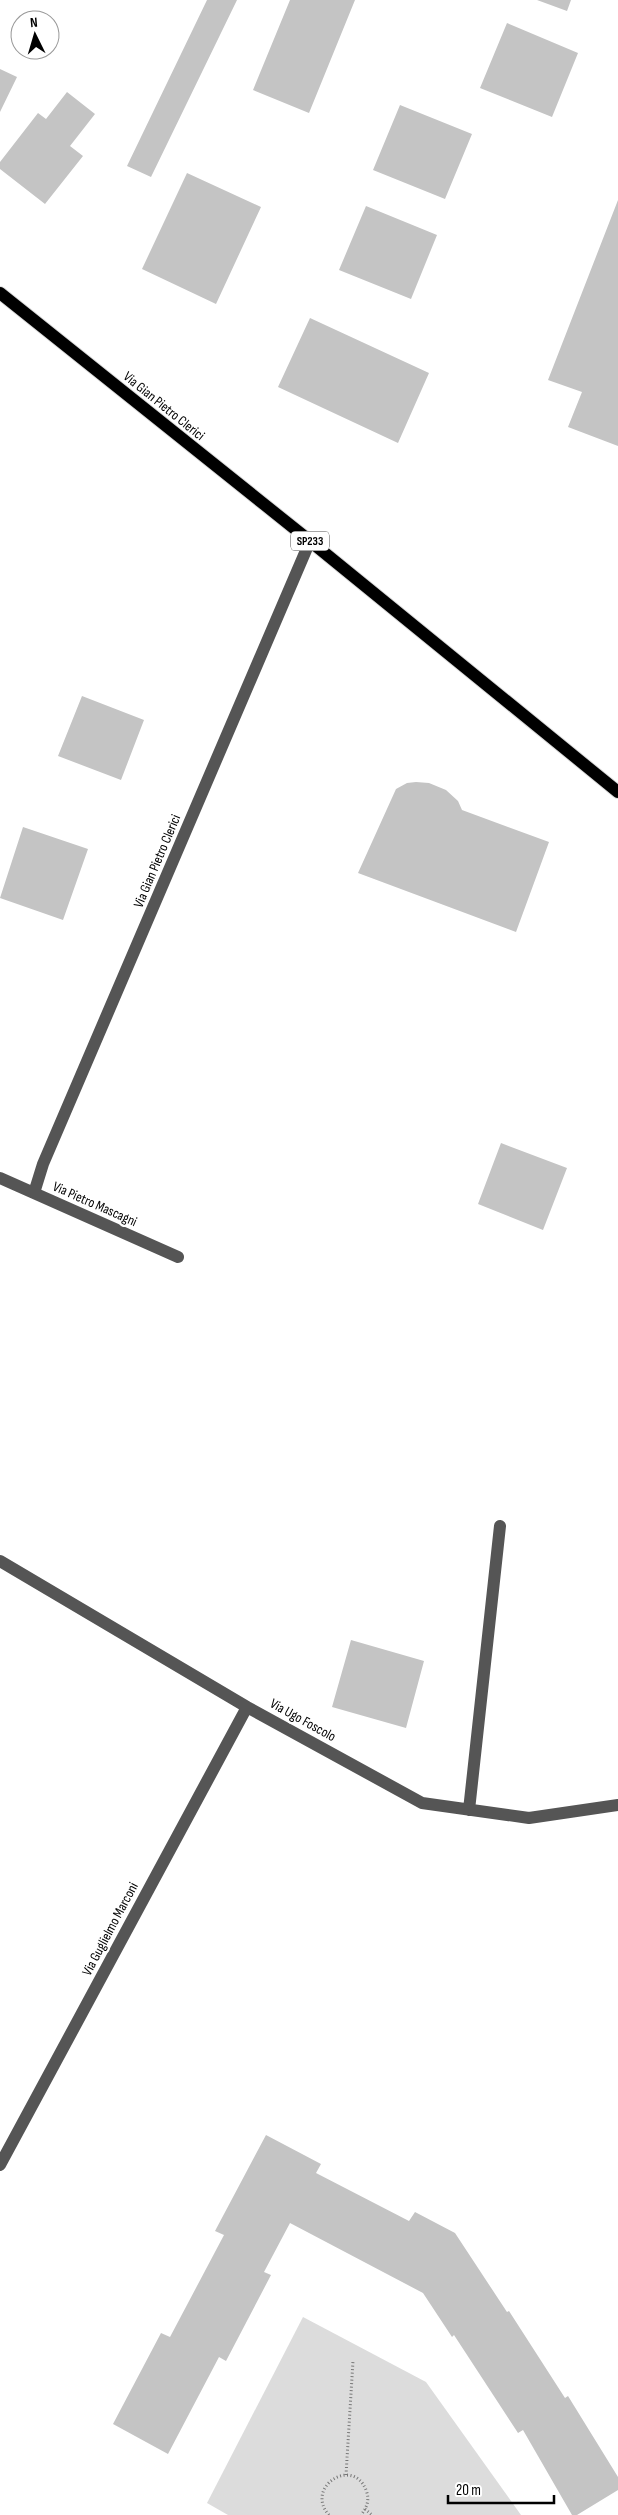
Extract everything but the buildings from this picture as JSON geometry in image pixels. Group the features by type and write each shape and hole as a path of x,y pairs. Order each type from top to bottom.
{"main road":[{"name":"Via Gian Pietro Clerici","path":"1,295 310,541 618,792"}],"street":[{"name":"Via Gian Pietro Clerici","path":"34,1193 43,1164 310,541"},
{"name":"Via Pietro Mascagni","path":"0,1178 178,1257"},
{"path":"469,1810 500,1526"},
{"name":"Via Ugo Foscolo","path":"0,1561 247,1707 422,1803 529,1818 618,1806"},
{"name":"Via Guglielmo Marconi","path":"0,2165 247,1707"}],"path":[{"path":"346,2475 353,2361"},
{"path":"330,2515 322,2501 325,2488 333,2479 346,2475 359,2479 364,2484 368,2497 365,2510 361,2515"},
{"path":"365,2510 372,2515"}],"shaded area":[{"path":"303,2317 426,2382 521,2515 228,2515 207,2503"}]}
